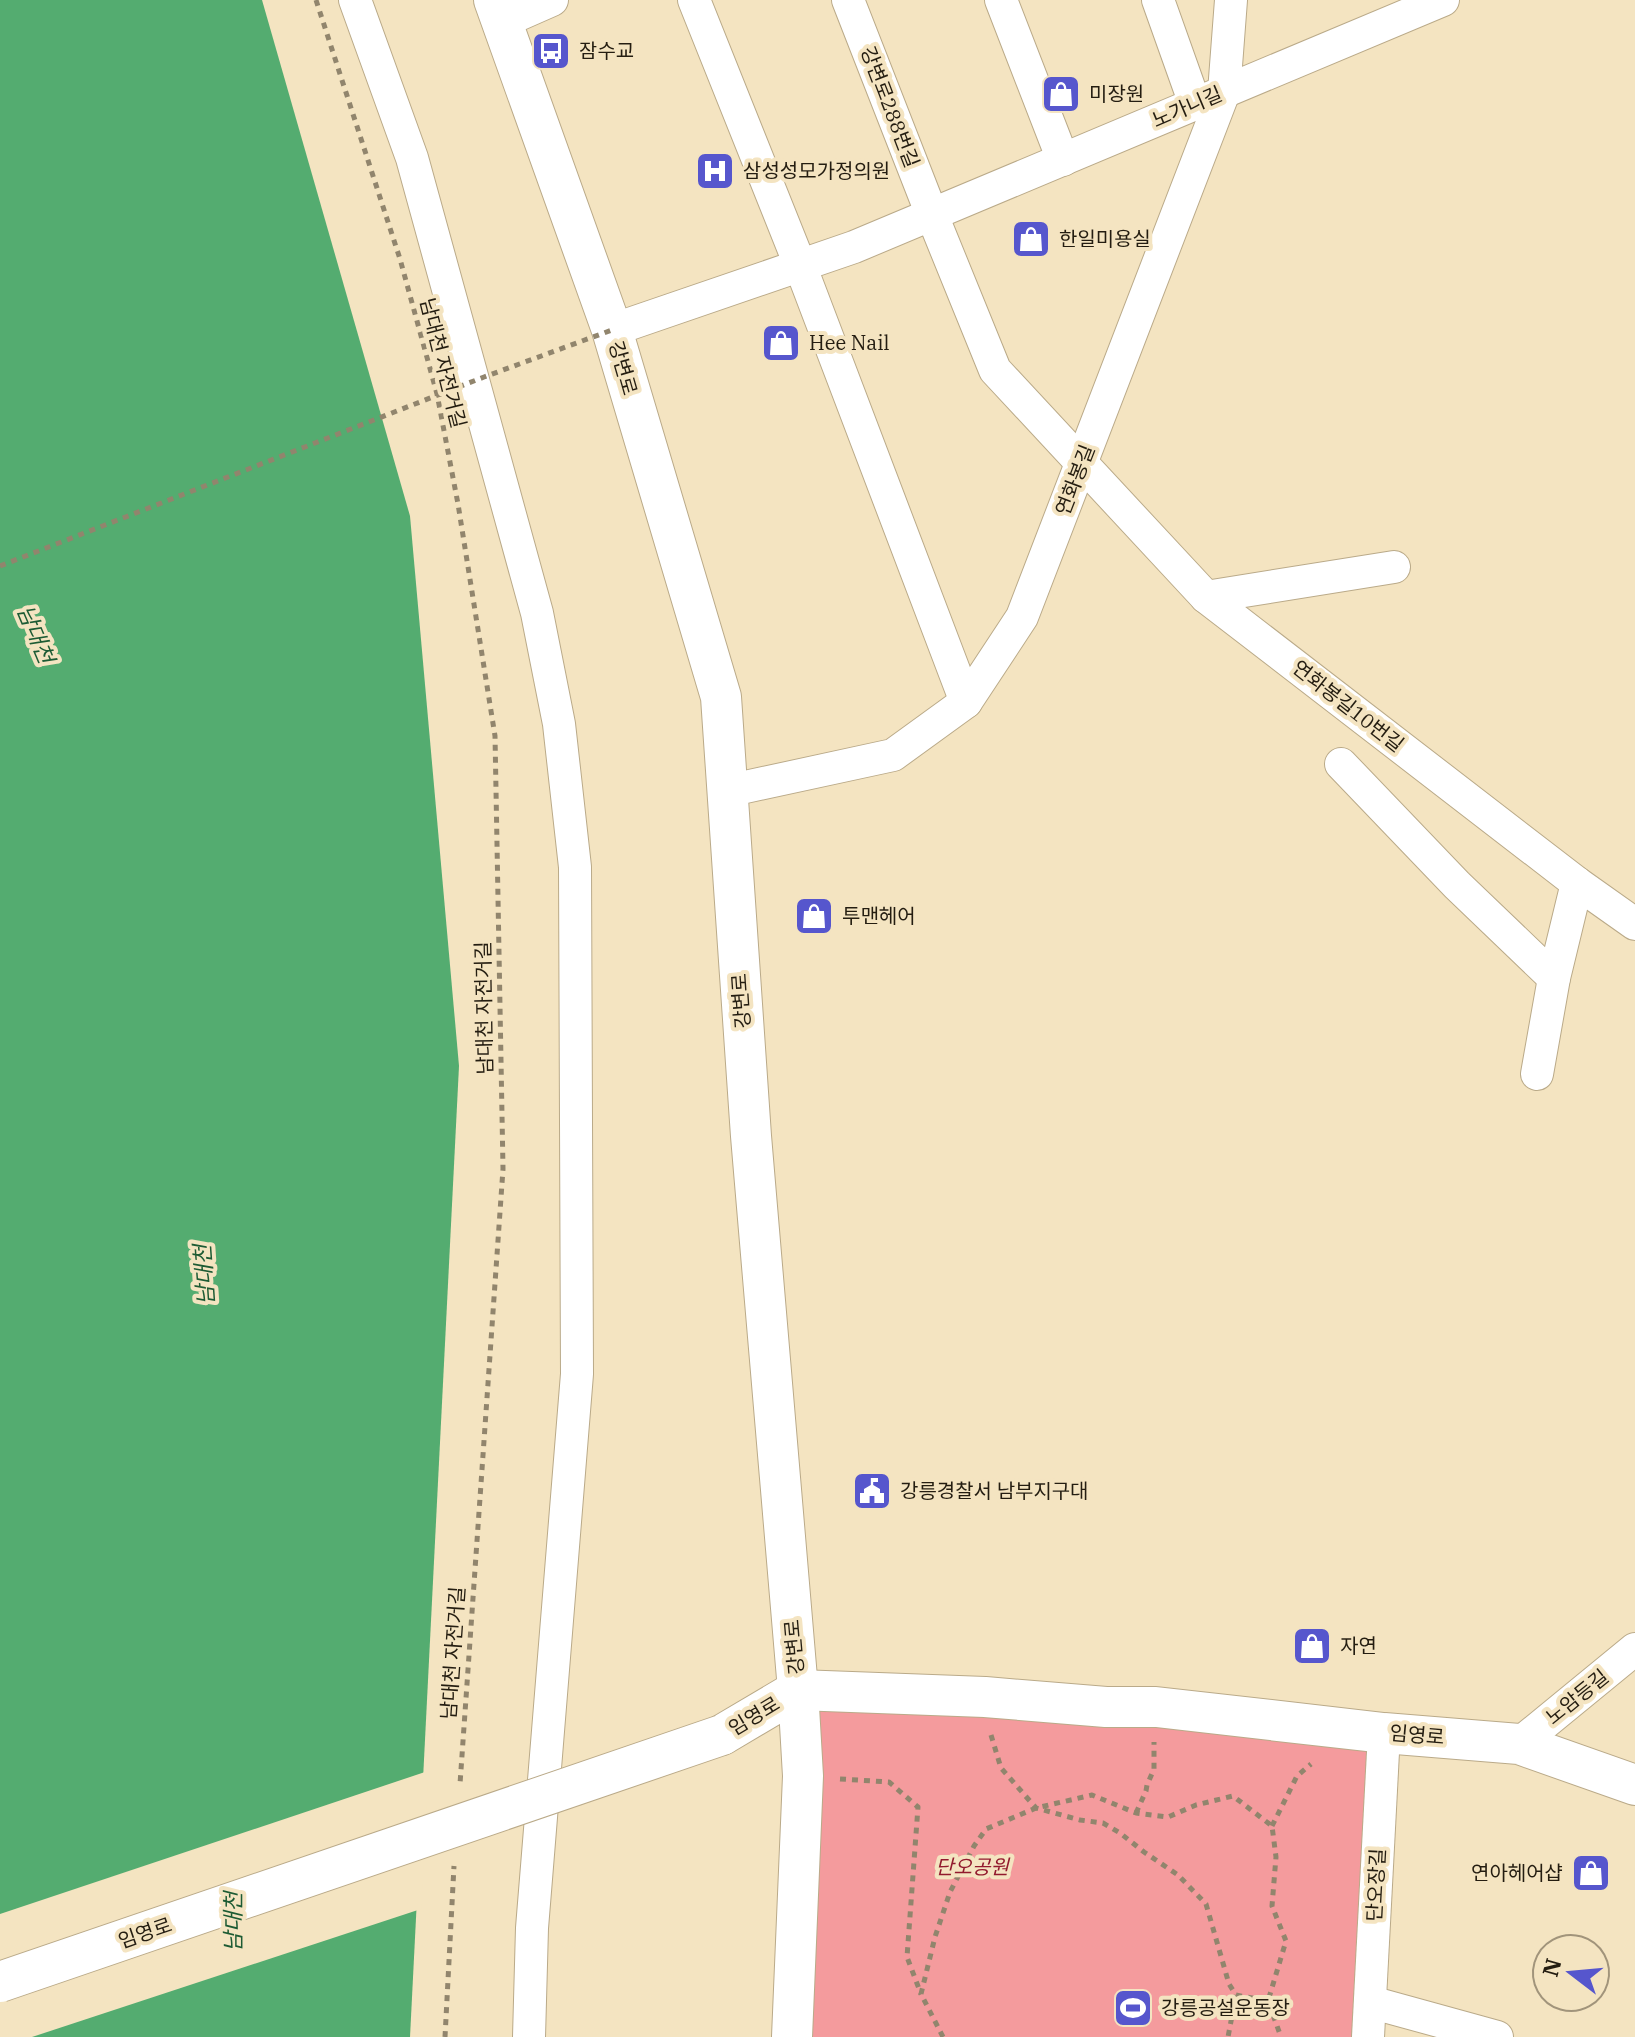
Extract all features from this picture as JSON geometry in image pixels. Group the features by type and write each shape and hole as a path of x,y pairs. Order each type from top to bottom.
{"street":[{"path":"355,0 412,158 537,613 559,724 575,867 577,1374 532,1928 529,2037"},
{"path":"498,11 552,0"},
{"path":"694,0 800,265 966,702"},
{"name":"강변로288번길","path":"848,0 932,215"},
{"path":"1001,0 1063,160"},
{"path":"1158,0 1195,104"},
{"name":"연화봉길","path":"727,791 893,755 966,702 1022,617 1224,92 1231,0"},
{"name":"노가니길","path":"612,330 854,247 1443,0"},
{"name":"강변로","path":"498,11 612,330 721,697 751,1136 803,1776 792,2037"},
{"path":"932,215 995,370 1081,464"},
{"name":"연화봉길10번길","path":"1081,464 1206,597 1577,883 1635,924"},
{"path":"1206,597 1394,567"},
{"path":"1341,764 1457,885 1554,978"},
{"path":"1537,1074 1554,978 1577,883"},
{"name":"노암등길","path":"1519,1744 1635,1649"},
{"name":"임영로","path":"0,1982 722,1735 798,1690 1156,1707 1384,1733 1519,1744 1635,1785"},
{"name":"단오장길","path":"1368,2037 1384,1733"},
{"path":"1370,2002 1497,2037"}],"path":[{"name":"남대천 자전거길","path":"316,0 400,259 437,394 495,736 503,1169 459,1793"},
{"path":"0,566 612,330"},
{"path":"985,1697 992,1741 1001,1768 1036,1808 1103,1823 1178,1875 1206,1904 1229,1984 1236,1995 1228,2037"},
{"path":"1136,1813 1154,1769 1156,1707"},
{"path":"1281,2037 1268,2001 1286,1941 1272,1906 1276,1857 1272,1826 1297,1776 1316,1759"},
{"path":"803,1776 889,1782 918,1807 907,1957 921,1994 943,2037"},
{"path":"921,1994 950,1892 986,1829 1036,1808 1092,1795 1136,1813 1168,1817 1196,1805 1233,1796 1272,1826"},
{"path":"445,2037 455,1855"},
{"path":"1236,1995 1268,2001"}],"green space":[{"name":"단오공원","path":"798,1690 1384,1733 1368,2037 797,2037"}],"water":[{"name":"남대천","path":"0,0 262,0 410,516 459,1066 410,2037 0,2037"}],"pier":[{"path":"428,1771 421,1909 32,2037 0,2037 0,1914"}],"place":[{"name":"잠수교","path":"551,51"},
{"name":"미장원","path":"1061,94"},
{"name":"삼성성모가정의원","path":"715,171"},
{"name":"한일미용실","path":"1031,239"},
{"name":"Hee Nail","path":"781,343"},
{"name":"투맨헤어","path":"814,916"},
{"name":"강릉경찰서 남부지구대","path":"872,1491"},
{"name":"자연","path":"1312,1646"},
{"name":"연아헤어샵","path":"1591,1873"},
{"name":"강릉공설운동장","path":"1133,2008"}]}
